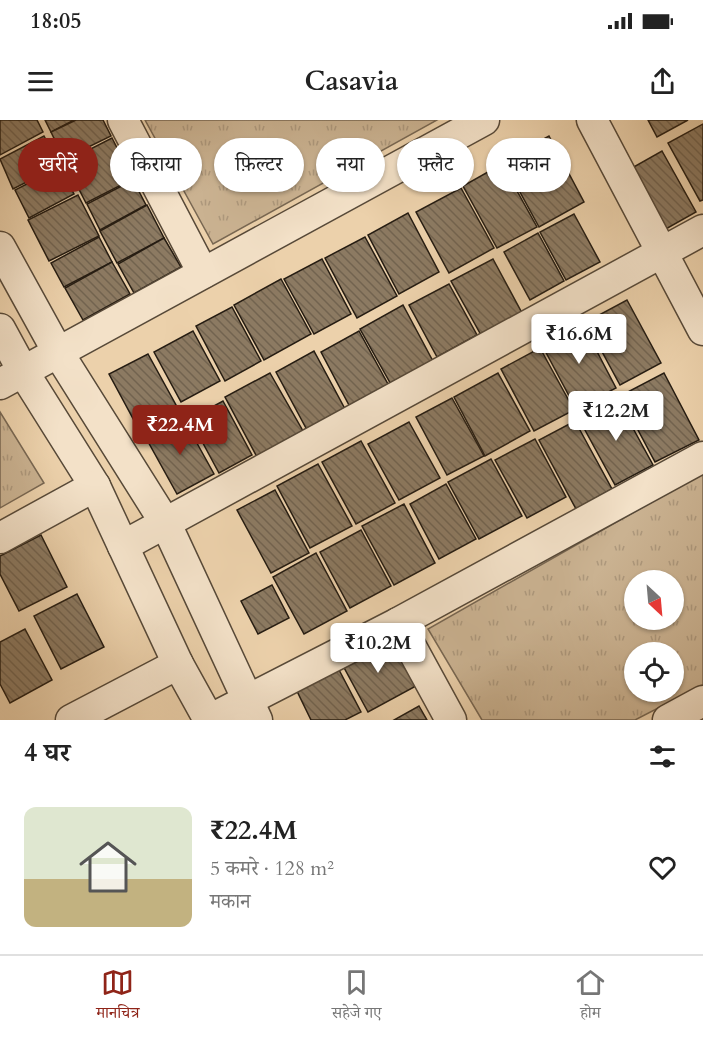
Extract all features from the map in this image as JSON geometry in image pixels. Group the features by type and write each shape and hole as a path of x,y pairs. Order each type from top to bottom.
{"street":[{"path":"123,120 203,273"},
{"path":"12,379 484,120"},
{"path":"592,120 703,330"},
{"path":"123,546 703,230"},
{"path":"0,247 59,354 166,524 251,710"},
{"path":"0,329 12,379 95,486 178,664 209,720 251,710 398,623 703,457"},
{"path":"0,538 95,486"},
{"path":"398,623 451,720"},
{"path":"71,720 178,664"},
{"path":"668,720 703,701"}],"green space":[{"path":"145,120 437,120 404,138 397,138 397,142 385,149 385,138 316,138 316,187 213,244 184,192 202,192 202,138 155,138"},
{"path":"0,412 44,483 0,508"},
{"path":"703,473 703,685 684,695 684,642 624,642 624,702 670,702 635,720 482,720 428,629"}],"building":[{"path":"0,120 37,120 43,132 32,138 18,138 18,145 0,155"},
{"path":"45,120 74,120 51,132"},
{"path":"76,120 103,120 111,136 98,142 98,138 54,138 51,132"},
{"path":"648,120 688,120 657,137"},
{"path":"703,124 703,200 700,201 668,143"},
{"path":"110,139 110,191 86,203 80,192 98,192 98,145"},
{"path":"18,150 18,186 13,189 0,159"},
{"path":"662,151 696,212 657,234 623,173"},
{"path":"486,173 486,192 518,192 537,227 497,248 466,192 474,192 474,180"},
{"path":"571,177 584,202 539,227 520,192 571,192"},
{"path":"18,188 18,192 73,192 74,194 29,218 15,190"},
{"path":"110,192 139,192 146,205 100,230 87,204"},
{"path":"454,192 463,192 494,248 449,273 416,212"},
{"path":"78,195 99,236 49,261 28,220"},
{"path":"147,205 164,238 117,263 100,231"},
{"path":"408,213 439,272 399,294 368,235"},
{"path":"574,214 600,262 566,280 540,232"},
{"path":"538,233 564,281 530,300 504,252"},
{"path":"99,237 112,262 64,287 51,263"},
{"path":"365,237 397,296 357,318 325,258"},
{"path":"164,238 181,267 134,293 118,264"},
{"path":"322,259 351,314 314,334 284,279"},
{"path":"493,259 522,313 481,335 451,281"},
{"path":"112,262 130,294 83,320 65,288"},
{"path":"281,279 311,334 264,360 234,305"},
{"path":"449,284 477,335 437,357 409,305"},
{"path":"627,300 661,363 620,385 586,322"},
{"path":"403,305 435,365 393,388 360,329"},
{"path":"232,307 261,361 225,381 196,326"},
{"path":"581,321 616,388 576,409 541,343"},
{"path":"193,331 220,381 181,402 154,352"},
{"path":"359,331 389,386 350,407 321,352"},
{"path":"540,348 574,410 534,431 501,369"},
{"path":"314,351 345,409 307,430 276,372"},
{"path":"148,354 176,405 137,426 109,374"},
{"path":"270,373 303,431 257,457 225,397"},
{"path":"498,373 530,431 485,456 454,397"},
{"path":"664,373 699,440 655,462 620,396"},
{"path":"452,398 484,456 447,475 416,417"},
{"path":"617,399 653,465 615,485 579,419"},
{"path":"223,401 252,455 219,473 190,419"},
{"path":"183,418 214,474 177,494 146,438"},
{"path":"575,421 612,489 576,509 539,440"},
{"path":"409,422 440,478 399,500 368,444"},
{"path":"535,439 566,497 527,518 495,460"},
{"path":"361,441 395,503 356,524 322,462"},
{"path":"491,459 522,516 479,539 448,482"},
{"path":"318,464 352,526 310,548 277,486"},
{"path":"446,484 476,539 439,559 410,504"},
{"path":"275,490 309,553 271,573 237,510"},
{"path":"404,504 435,563 394,585 362,526"},
{"path":"361,530 391,586 350,608 320,552"},
{"path":"41,535 67,587 19,611 0,574 0,556"},
{"path":"316,553 347,611 304,634 273,577"},
{"path":"272,585 289,618 258,634 241,601"},
{"path":"77,594 104,647 61,669 34,616"},
{"path":"25,629 52,680 10,703 0,684 0,642"},
{"path":"389,637 416,686 368,712 341,662"},
{"path":"337,666 361,712 345,720 311,720 295,687"},
{"path":"419,706 427,720 394,720"}]}
